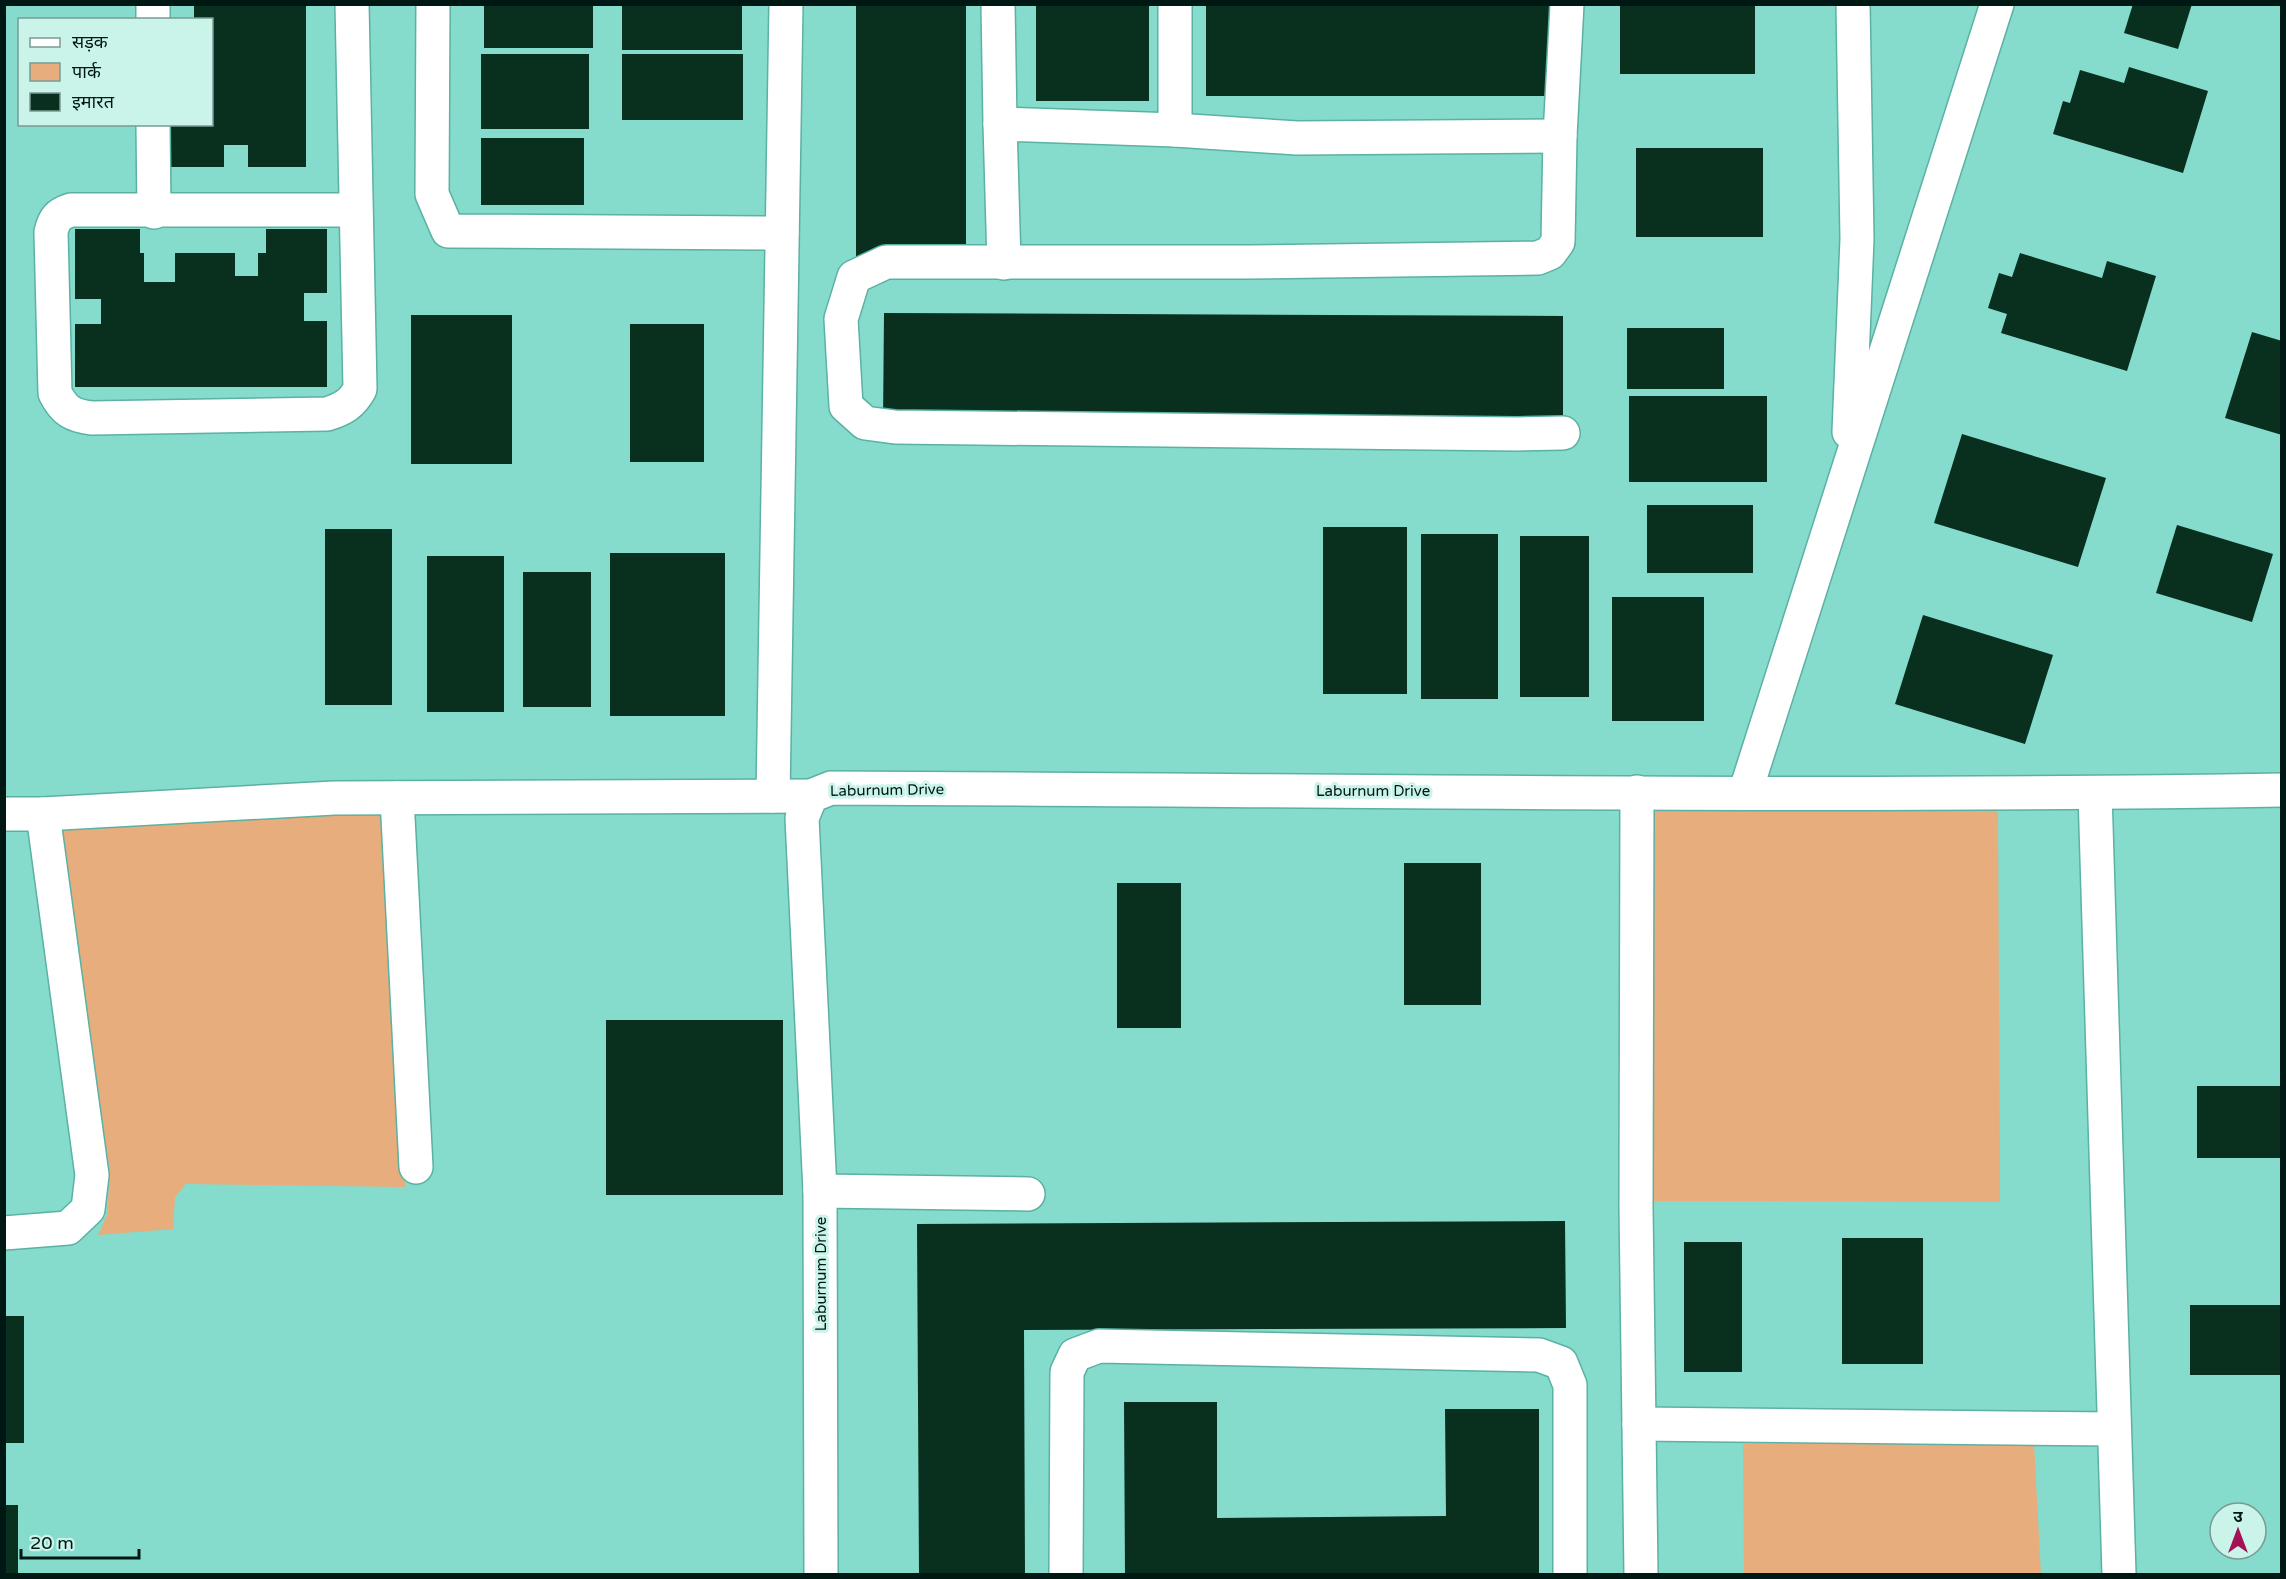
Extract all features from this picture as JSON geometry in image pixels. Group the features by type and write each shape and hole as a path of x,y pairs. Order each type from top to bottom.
{"street":[{"path":"352,4 360,389 354,401 342,410 327,414 92,418 73,416 61,406 55,393 51,232 54,221 61,213 71,210 154,212 356,210"},
{"path":"433,4 432,194 448,231 782,233"},
{"path":"773,796 786,4"},
{"path":"998,4 1004,263"},
{"path":"1175,4 1175,130"},
{"path":"1563,433 895,428 865,423 846,406 842,319 854,277 886,262 1238,262 1538,258 1550,253 1558,242 1560,136 1567,4"},
{"path":"1847,472 1857,239 1853,4"},
{"path":"1745,793 1997,4"},
{"path":"1000,124 1175,130 1297,138 1560,136"},
{"path":"153,126 154,212"},
{"name":"Laburnum Drive","path":"821,1575 820,1191 802,818 811,796 831,788 1745,793 2095,793 2282,789"},
{"path":"1637,792 1636,1207 1641,1575"},
{"path":"2095,793 2118,1575"},
{"path":"4,814 43,814 334,798 811,796"},
{"path":"397,798 416,1167"},
{"path":"4,1233 68,1228 88,1209 92,1175 43,814"},
{"path":"820,1191 1028,1194"},
{"path":"1066,1575 1067,1372 1075,1355 1099,1346 1539,1355 1562,1363 1570,1385 1570,1575"},
{"path":"1639,1424 2114,1429"}],"green space":[{"path":"1998,808 2000,1202 1654,1201 1651,809"},
{"path":"386,811 405,1187 186,1184 175,1197 173,1229 98,1235 107,1215 110,1172 60,826"},
{"path":"1743,1444 2034,1444 2041,1574 1744,1574"}],"building":[{"path":"194,4 306,4 306,167 248,167 248,145 224,145 224,167 160,167 160,126 213,126 213,18 194,18"},
{"path":"484,4 593,4 593,48 484,48"},
{"path":"622,4 742,4 742,50 622,50"},
{"path":"856,4 966,4 966,262 856,262"},
{"path":"1036,4 1149,4 1149,101 1036,101"},
{"path":"1206,4 1552,4 1552,96 1206,96"},
{"path":"1620,4 1755,4 1755,74 1620,74"},
{"path":"2133,4 2192,4 2178,49 2124,33"},
{"path":"481,54 589,54 589,129 481,129"},
{"path":"622,54 743,54 743,120 622,120"},
{"path":"2129,67 2208,91 2183,173 2053,134 2063,101 2070,103 2080,70 2124,83"},
{"path":"481,138 584,138 584,205 481,205"},
{"path":"1636,148 1763,148 1763,237 1636,237"},
{"path":"75,229 140,229 140,253 144,253 144,282 175,282 175,253 235,253 235,276 258,276 258,253 266,253 266,229 327,229 327,293 304,293 304,321 327,321 327,387 75,387 75,324 101,324 101,299 75,299"},
{"path":"2020,253 2102,278 2107,261 2156,276 2127,371 2001,333 2007,314 1988,308 1999,273 2012,277"},
{"path":"884,313 1563,316 1563,426 883,423"},
{"path":"411,315 512,315 512,464 411,464"},
{"path":"630,324 704,324 704,462 630,462"},
{"path":"1627,328 1724,328 1724,389 1627,389"},
{"path":"2252,332 2282,341 2282,435 2225,418"},
{"path":"1629,396 1767,396 1767,482 1629,482"},
{"path":"1962,434 2106,478 2078,567 1934,523"},
{"path":"1647,505 1753,505 1753,573 1647,573"},
{"path":"2177,525 2273,554 2252,622 2156,593"},
{"path":"1323,527 1407,527 1407,694 1323,694"},
{"path":"325,529 392,529 392,705 325,705"},
{"path":"1421,534 1498,534 1498,699 1421,699"},
{"path":"1520,536 1589,536 1589,697 1520,697"},
{"path":"610,553 725,553 725,716 610,716"},
{"path":"427,556 504,556 504,712 427,712"},
{"path":"523,572 591,572 591,707 523,707"},
{"path":"1612,597 1704,597 1704,721 1612,721"},
{"path":"1923,615 2053,655 2025,744 1895,704"},
{"path":"1404,863 1481,863 1481,1005 1404,1005"},
{"path":"1117,883 1181,883 1181,1028 1117,1028"},
{"path":"606,1020 783,1020 783,1195 606,1195"},
{"path":"2197,1086 2282,1086 2282,1158 2197,1158"},
{"path":"1565,1221 1566,1328 1024,1330 1025,1574 919,1574 917,1224"},
{"path":"1842,1238 1923,1238 1923,1364 1842,1364"},
{"path":"1684,1242 1742,1242 1742,1372 1684,1372"},
{"path":"2190,1305 2282,1305 2282,1375 2190,1375"},
{"path":"4,1316 24,1316 24,1443 4,1443"},
{"path":"1124,1402 1217,1402 1217,1518 1446,1516 1445,1409 1539,1409 1539,1574 1125,1574"},
{"path":"4,1505 18,1505 18,1574 4,1574"}]}
